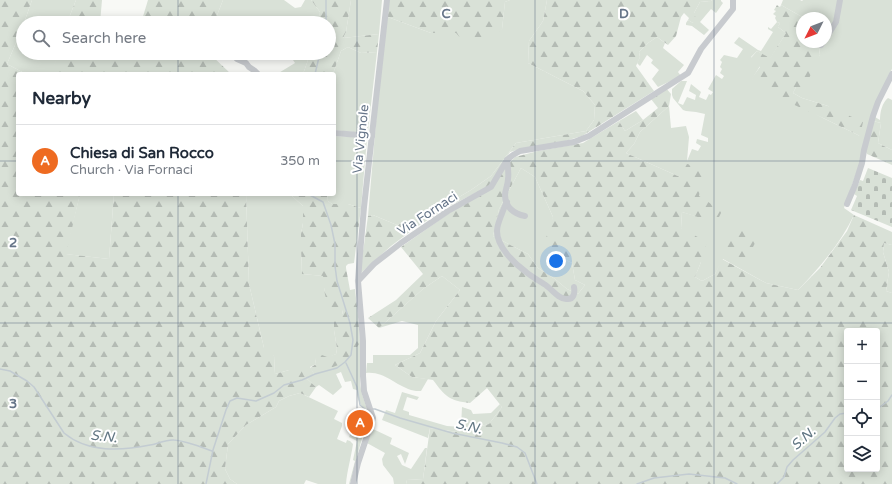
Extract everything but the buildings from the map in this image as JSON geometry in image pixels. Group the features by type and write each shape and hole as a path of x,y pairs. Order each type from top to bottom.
{"street":[{"name":"Via Vignole","path":"358,281 363,215 386,0"},
{"name":"Via Fornaci","path":"358,281 374,264 402,243 448,211 491,187 507,160 513,155 520,151 574,142 589,136 688,73 701,49 733,9 733,0"},
{"path":"832,28 836,22 840,0"},
{"path":"239,60 246,63 255,72"},
{"path":"848,204 863,157 872,116 892,74"},
{"path":"336,133 372,136"},
{"path":"507,160 508,178 505,196 507,206 519,215 525,216"},
{"path":"507,202 497,227 497,233 499,241 508,255 521,269 551,288 560,298 567,300 572,298 575,294 574,287"},
{"path":"353,484 358,463 373,418 364,391 363,341 358,281"}],"green space":[{"path":"0,0 32,0 26,16 16,16 16,43 7,64 22,72 16,72 16,196 80,196 66,254 109,259 114,196 246,196 249,284 264,348 270,348 274,356 275,374 289,370 301,370 304,376 316,387 309,397 300,393 279,401 276,407 246,425 228,444 225,469 230,479 237,484 0,484"},
{"path":"32,0 76,0 70,16 26,16"},
{"path":"76,0 102,0 101,16 70,16"},
{"path":"148,0 223,0 217,16 143,16"},
{"path":"223,0 284,0 295,8 301,7 305,0 311,0 320,12 320,16 217,16"},
{"path":"311,0 351,0 346,32 343,38 379,34 377,52 361,53 348,47 341,51 334,72 304,72 308,60 336,60 336,16 320,16 320,12"},
{"path":"351,0 382,0 379,34 343,38 346,32"},
{"path":"387,0 510,0 505,2 502,29 487,41 463,41 456,33 431,33 385,16"},
{"path":"510,0 547,0 543,21 529,41 528,63 583,91 595,105 594,120 586,131 516,143 491,176 471,190 432,213 397,225 373,215 368,216 385,16 431,33 456,33 502,29 505,2"},
{"path":"547,0 712,0 700,2 694,13 696,19 693,23 688,20 689,18 684,13 681,17 676,36 668,45 657,37 639,52 640,57 636,66 654,91 582,136 562,142 524,148 510,152 489,186 448,207 415,228 391,246 361,273 360,268 368,216 373,215 397,225 432,213 471,190 491,176 516,143 586,131 594,120 595,105 583,91 528,63 529,41 543,21"},
{"path":"721,0 723,3 716,13 711,9 700,22 709,30 704,35 692,26 686,25 688,20 693,23 694,13 700,2"},
{"path":"783,0 892,0 892,69 887,78 844,208 854,215 829,255 798,290 766,283 723,259 715,274 702,281 695,277 701,262 681,228 682,212 716,222 699,197 680,177 626,153 634,144 640,132 669,106 671,128 686,126 689,137 687,161 692,149 698,151 701,146 696,143 697,139 708,142 708,138 701,135 705,114 683,110 673,98 672,89 681,81 687,81 678,103 683,105 687,97 695,100 696,95 689,91 691,84 701,92 699,97 706,100 709,94 711,95 713,92 708,89 716,75 722,79 724,76 720,73 722,69 720,67 722,62 720,60 724,55 737,58 743,49 734,43 739,37 761,51 773,32 768,29 768,27 771,29 777,22 780,23 778,27 786,33 770,59 757,51 751,57 760,66 752,79 823,118 860,136 828,106 802,98 793,93 820,55 819,48 832,48 832,12 796,12 796,13 781,5"},
{"path":"777,5 780,7 781,5 796,13 796,48 819,48 820,55 804,89 796,87 793,93 802,98 828,106 863,122 860,136 788,102 771,93 751,79 760,67 751,58 757,51 770,58 786,33 778,27 780,23 777,22 775,18 776,16 773,14 776,11 774,10"},
{"path":"657,37 665,43 663,48 684,65 678,72 681,76 658,87 652,79 659,70 651,63 653,60 647,55 640,66 637,63 640,57 639,52"},
{"path":"16,43 16,60 56,60 52,72 22,72 7,64"},
{"path":"348,47 361,53 377,52 368,131 363,133 336,130 336,72 334,72 341,51"},
{"path":"56,60 216,60 229,72 51,72"},
{"path":"293,60 308,60 304,72 280,72 295,63"},
{"path":"666,88 671,94 669,106 640,132 634,144 626,153 680,177 687,164 704,168 699,196 722,211 716,223 682,212 681,228 707,242 695,277 702,281 715,274 722,259 766,283 798,290 820,268 847,231 854,215 892,232 892,245 884,243 883,252 889,272 886,291 892,293 892,484 406,484 407,480 423,479 430,428 458,432 489,424 502,407 487,388 470,403 457,401 444,394 433,380 412,377 395,365 420,353 436,321 460,290 442,276 423,289 379,328 368,318 396,300 423,274 401,247 461,205 493,188 502,171 515,157 538,151 583,143 619,121 625,131 643,120 658,108 651,99","holes":["521,168 535,177 553,217 544,244 550,252 572,263 575,280 585,285 578,294 567,289 538,268 528,254 493,236 499,209"]},
{"path":"888,98 892,100 892,150 878,143 881,123 873,121 875,117 880,120 880,114 884,102"},
{"path":"636,111 643,120 625,131 619,121"},
{"path":"873,121 881,123 878,143 892,150 892,165 867,154 866,152"},
{"path":"336,136 367,138 361,208 348,204 332,204 328,201 327,196 336,196"},
{"path":"521,168 535,177 553,217 550,252 572,263 575,280 585,285 578,294 567,289 538,268 528,254 493,236 499,209"},
{"path":"868,168 892,178 892,227 851,210 857,196 854,194 860,180 863,181"},
{"path":"80,196 114,196 109,259 65,254"},
{"path":"246,196 292,196 303,206 303,223 301,234 302,274 324,276 326,298 342,310 343,315 334,330 337,349 336,354 327,358 315,359 316,364 310,367 314,374 360,341 360,384 367,409 363,408 360,403 357,390 353,389 351,381 345,382 341,372 336,374 342,387 333,395 319,385 316,387 304,376 289,370 275,374 274,356 264,348 249,284"},
{"path":"292,196 327,196 328,201 332,204 348,204 361,208 354,263 346,266 350,290 355,289 360,341 354,352 341,364 314,374 310,368 316,364 315,359 322,355 327,357 336,354 337,349 334,330 334,316 343,314 342,310 338,311 333,309 327,303 323,276 302,274 301,234 303,223 303,206"},
{"path":"739,221 760,233 745,263 724,253"},
{"path":"884,243 892,245 892,293 886,291 889,272 883,252"},
{"path":"442,276 460,290 436,321 420,353 395,365 412,377 428,379 421,391 405,388 378,374 366,373 367,363 373,363 373,355 410,355 418,348 418,325 402,321 379,328 423,289"},
{"path":"402,392 419,397 417,400 407,397 403,410 409,412 409,415 447,426 461,427 462,407 471,410 473,414 491,413 500,404 502,407 489,424 458,432 430,428 428,438 382,420 386,410 395,413"},
{"path":"300,393 338,411 334,419 342,423 342,426 337,439 346,443 347,440 353,444 346,484 318,484 306,480 304,484 237,484 230,479 225,469 228,444 246,425 276,407 279,401"},
{"path":"355,428 364,432 349,484 355,461 353,460 357,441 349,437 352,430 354,431"},
{"path":"373,429 392,438 390,444 409,453 405,464 401,454 397,456 402,465 411,469 425,448 427,448 423,479 407,480 406,484 394,484 393,478 383,465 382,459 385,453 367,443"}],"waterway":[{"path":"326,0 326,16"},
{"path":"315,72 318,60"},
{"path":"206,484 213,450 230,401 237,398 256,401 274,393 284,385 337,368 351,355 353,340 350,323 337,281 335,244 331,225 323,202 312,196"},
{"name":"S.N.","path":"346,363 357,387 360,405 368,410"},
{"name":"S.N.","path":"0,369 10,371 34,387 64,433 73,440 83,444 105,449 116,449 139,447 174,440 189,443 212,451"},
{"name":"S.N.","path":"880,407 888,401 892,395"},
{"name":"S.N.","path":"371,409 452,433 517,447 525,453 537,484"},
{"name":"S.N.","path":"777,484 784,477 787,467 793,460 825,432 835,418 840,414 844,413"},
{"name":"S.N.","path":"637,484 654,478 689,474 725,478 737,484"}],"place":[{"name":"Chiesa di San Rocco","path":"360,423"}]}
